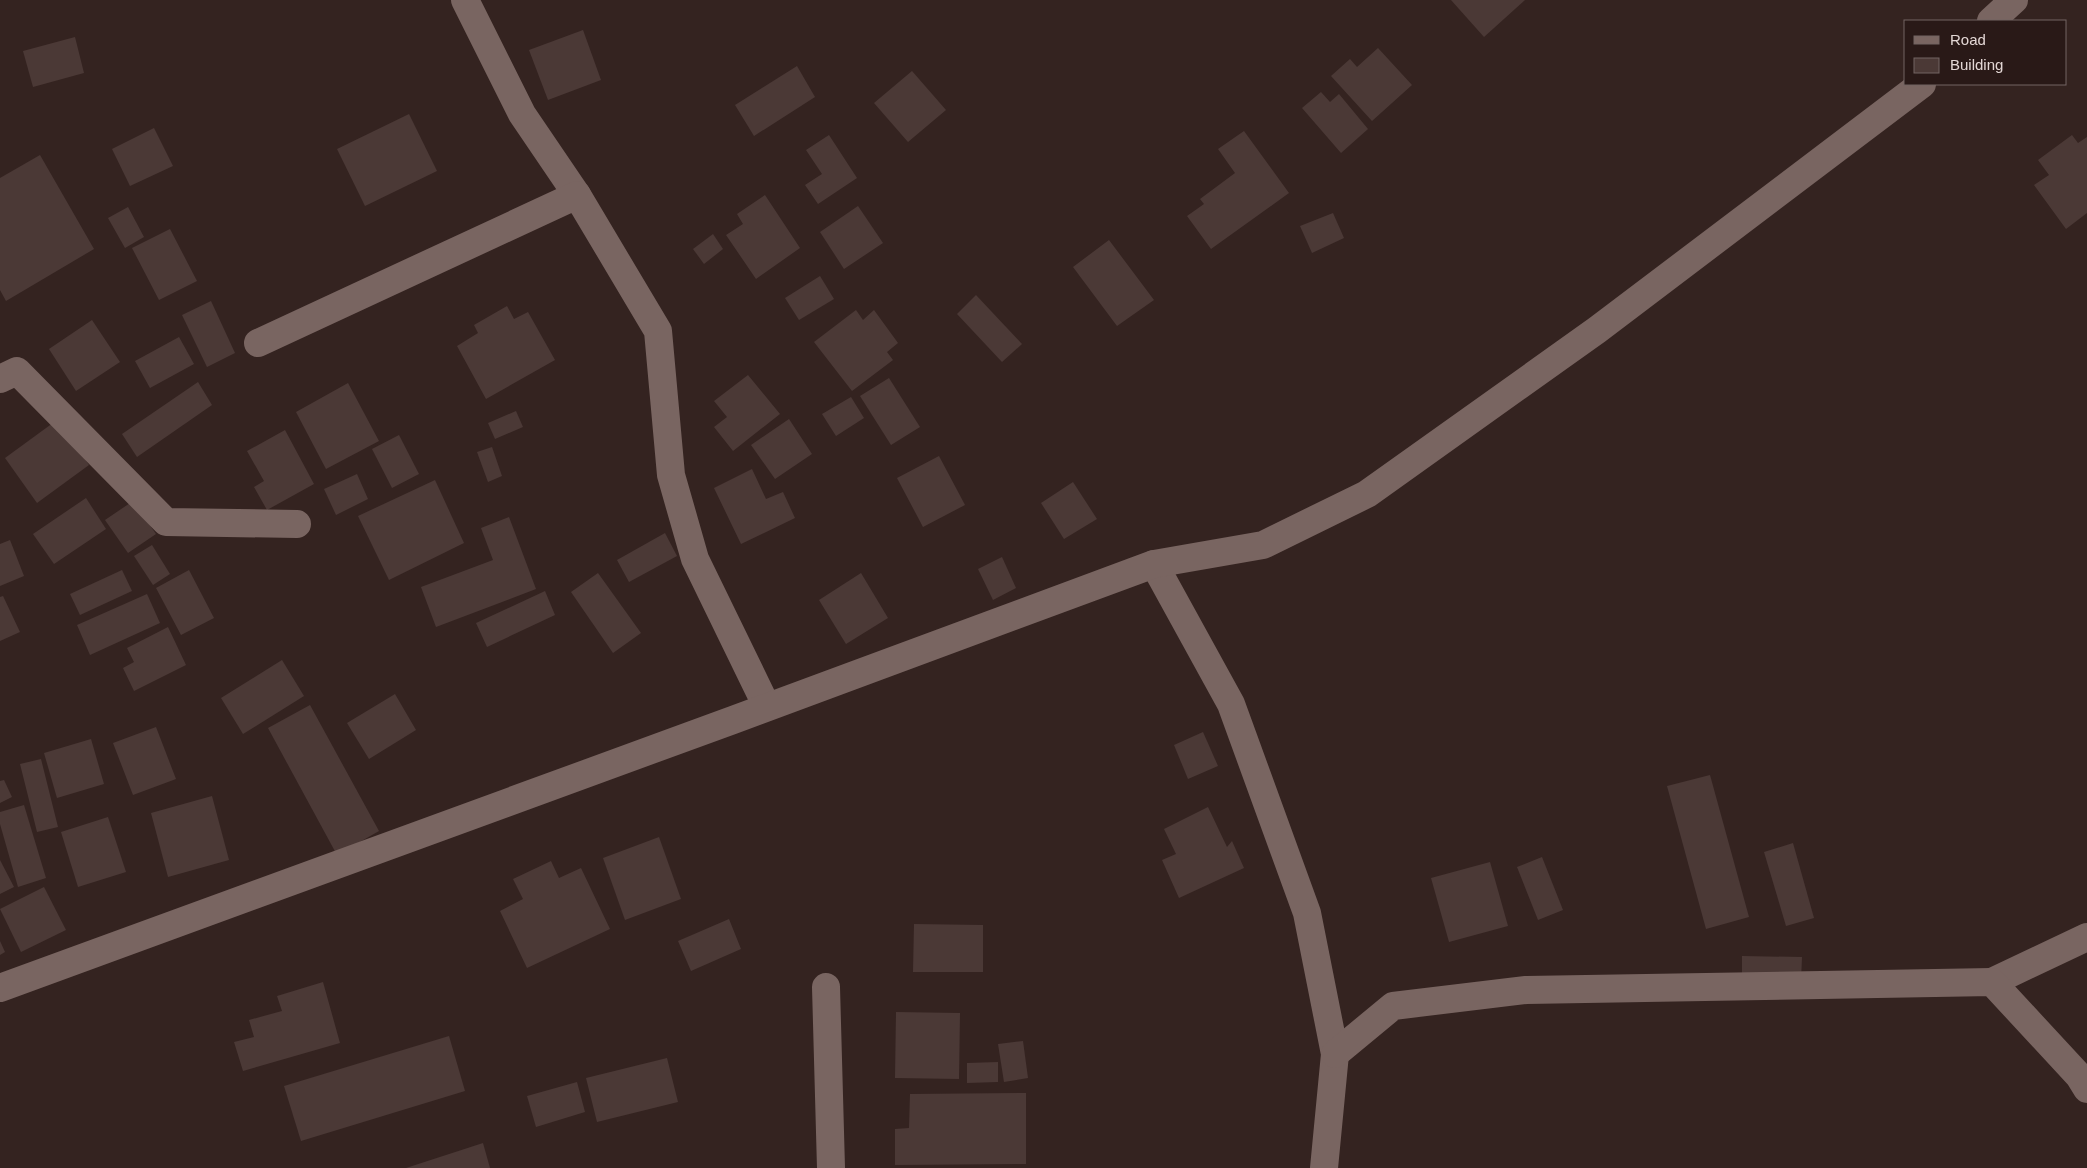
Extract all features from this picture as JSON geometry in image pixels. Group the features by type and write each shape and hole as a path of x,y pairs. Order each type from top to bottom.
{"street":[{"path":"465,0 522,114 577,195 658,331 671,474 694,559 767,707"},
{"path":"1992,20 2014,0"},
{"path":"0,988 1154,564 1263,545 1367,494 1597,330 1921,85"},
{"path":"258,343 577,195"},
{"path":"0,379 17,371 166,522 297,524"},
{"path":"1154,564 1231,704 1307,913 1335,1054 1324,1168"},
{"path":"1335,1054 1393,1006 1526,990 1992,982 2087,937"},
{"path":"1992,982 2079,1076 2087,1089"},
{"path":"826,987 831,1168"}],"building":[{"path":"1451,0 1525,0 1484,37"},
{"path":"583,30 601,80 548,100 529,50"},
{"path":"75,37 84,73 33,87 23,51"},
{"path":"1378,48 1412,85 1372,121 1331,76 1350,59 1357,67"},
{"path":"797,66 815,97 754,136 735,105"},
{"path":"912,71 946,110 908,142 874,103"},
{"path":"1321,92 1330,102 1339,94 1368,129 1341,153 1302,108"},
{"path":"409,114 437,171 365,206 337,149"},
{"path":"154,128 173,166 130,186 112,149"},
{"path":"1244,131 1289,193 1211,249 1187,216 1204,204 1200,199 1235,173 1218,149"},
{"path":"829,135 857,178 818,204 805,185 822,174 806,150"},
{"path":"2072,135 2078,143 2087,137 2087,213 2066,229 2034,185 2049,175 2038,160"},
{"path":"40,155 94,249 6,301 0,290 0,178"},
{"path":"765,195 800,248 756,279 726,235 743,224 737,214"},
{"path":"858,206 883,243 844,269 820,232"},
{"path":"128,207 144,237 125,248 108,218"},
{"path":"1333,213 1344,238 1312,253 1300,226"},
{"path":"170,229 197,281 159,300 132,248"},
{"path":"713,234 723,249 704,264 693,249"},
{"path":"1109,240 1154,300 1117,326 1073,267"},
{"path":"820,276 834,299 799,320 785,298"},
{"path":"976,295 1022,344 1002,362 957,314"},
{"path":"211,301 235,353 207,367 182,315"},
{"path":"507,306 514,319 528,312 555,360 486,399 457,346 478,333 474,325"},
{"path":"856,310 863,320 874,310 898,343 887,352 893,360 852,391 814,342"},
{"path":"92,320 120,362 76,391 49,349"},
{"path":"179,337 194,364 150,388 135,361"},
{"path":"748,375 780,414 733,451 714,427 727,417 714,401"},
{"path":"889,378 920,427 891,445 860,396"},
{"path":"198,382 212,405 137,457 122,434"},
{"path":"348,383 379,441 326,469 296,412"},
{"path":"851,397 864,418 836,436 822,414"},
{"path":"516,411 523,427 495,439 488,423"},
{"path":"789,419 812,454 775,479 751,445"},
{"path":"57,420 89,465 37,503 5,458"},
{"path":"285,430 314,484 267,510 254,487 264,481 247,451"},
{"path":"399,435 419,474 392,488 372,449"},
{"path":"492,447 502,476 488,482 477,452"},
{"path":"939,456 965,505 923,527 897,478"},
{"path":"752,469 766,499 783,492 795,518 741,544 714,488"},
{"path":"357,474 368,499 336,515 324,489"},
{"path":"435,480 464,543 389,580 358,516"},
{"path":"1073,482 1097,519 1064,539 1041,503"},
{"path":"86,498 106,529 54,564 33,534"},
{"path":"133,501 156,534 128,553 105,520"},
{"path":"509,517 536,589 436,627 421,587 493,560 481,528"},
{"path":"665,533 677,556 629,582 617,560"},
{"path":"10,540 24,576 0,586 0,544"},
{"path":"152,545 170,574 153,585 134,556"},
{"path":"1002,557 1016,588 993,600 978,569"},
{"path":"122,570 132,591 80,615 70,594"},
{"path":"189,570 214,618 181,635 156,588"},
{"path":"598,573 641,633 613,653 571,592"},
{"path":"861,573 888,618 846,644 819,600"},
{"path":"545,591 555,615 487,647 476,623"},
{"path":"147,594 160,623 90,655 77,625"},
{"path":"3,596 20,632 0,641 0,597"},
{"path":"168,627 186,665 134,691 123,668 134,662 127,648"},
{"path":"282,660 304,696 243,734 221,698"},
{"path":"395,694 416,730 369,759 347,723"},
{"path":"310,705 379,831 337,855 268,728"},
{"path":"156,727 176,779 133,795 113,743"},
{"path":"1203,732 1218,766 1188,779 1174,745"},
{"path":"91,739 104,784 57,798 44,753"},
{"path":"41,759 58,827 37,832 20,764"},
{"path":"1710,775 1749,917 1706,929 1667,786"},
{"path":"4,780 12,797 0,803 0,781"},
{"path":"212,796 229,860 168,877 151,813"},
{"path":"24,805 46,878 18,887 0,824 0,812"},
{"path":"1208,807 1227,847 1232,841 1244,868 1179,898 1162,860 1176,854 1164,829"},
{"path":"108,817 126,872 78,887 61,832"},
{"path":"659,837 681,899 625,920 603,858"},
{"path":"1793,843 1814,918 1786,926 1764,852"},
{"path":"1542,857 1563,910 1538,920 1517,867"},
{"path":"0,860 14,887 0,894"},
{"path":"551,861 559,878 581,868 610,929 527,968 500,911 523,899 513,879"},
{"path":"1490,862 1508,926 1449,942 1431,878"},
{"path":"44,887 66,930 21,952 0,909"},
{"path":"729,919 741,949 691,971 678,941"},
{"path":"914,924 983,925 983,972 913,972"},
{"path":"0,941 5,952 0,955"},
{"path":"1742,956 1802,957 1801,981 1742,980"},
{"path":"323,982 340,1043 243,1071 234,1042 254,1037 249,1020 282,1011 277,996"},
{"path":"896,1012 960,1013 959,1079 895,1078"},
{"path":"449,1036 465,1091 301,1141 284,1086"},
{"path":"1023,1041 1028,1078 1004,1082 998,1044"},
{"path":"667,1058 678,1102 597,1122 586,1078"},
{"path":"998,1062 998,1082 967,1083 967,1063"},
{"path":"577,1082 585,1112 536,1127 527,1096"},
{"path":"1026,1093 1026,1164 895,1165 895,1129 909,1128 910,1094"},
{"path":"483,1143 490,1168 406,1168"}]}
